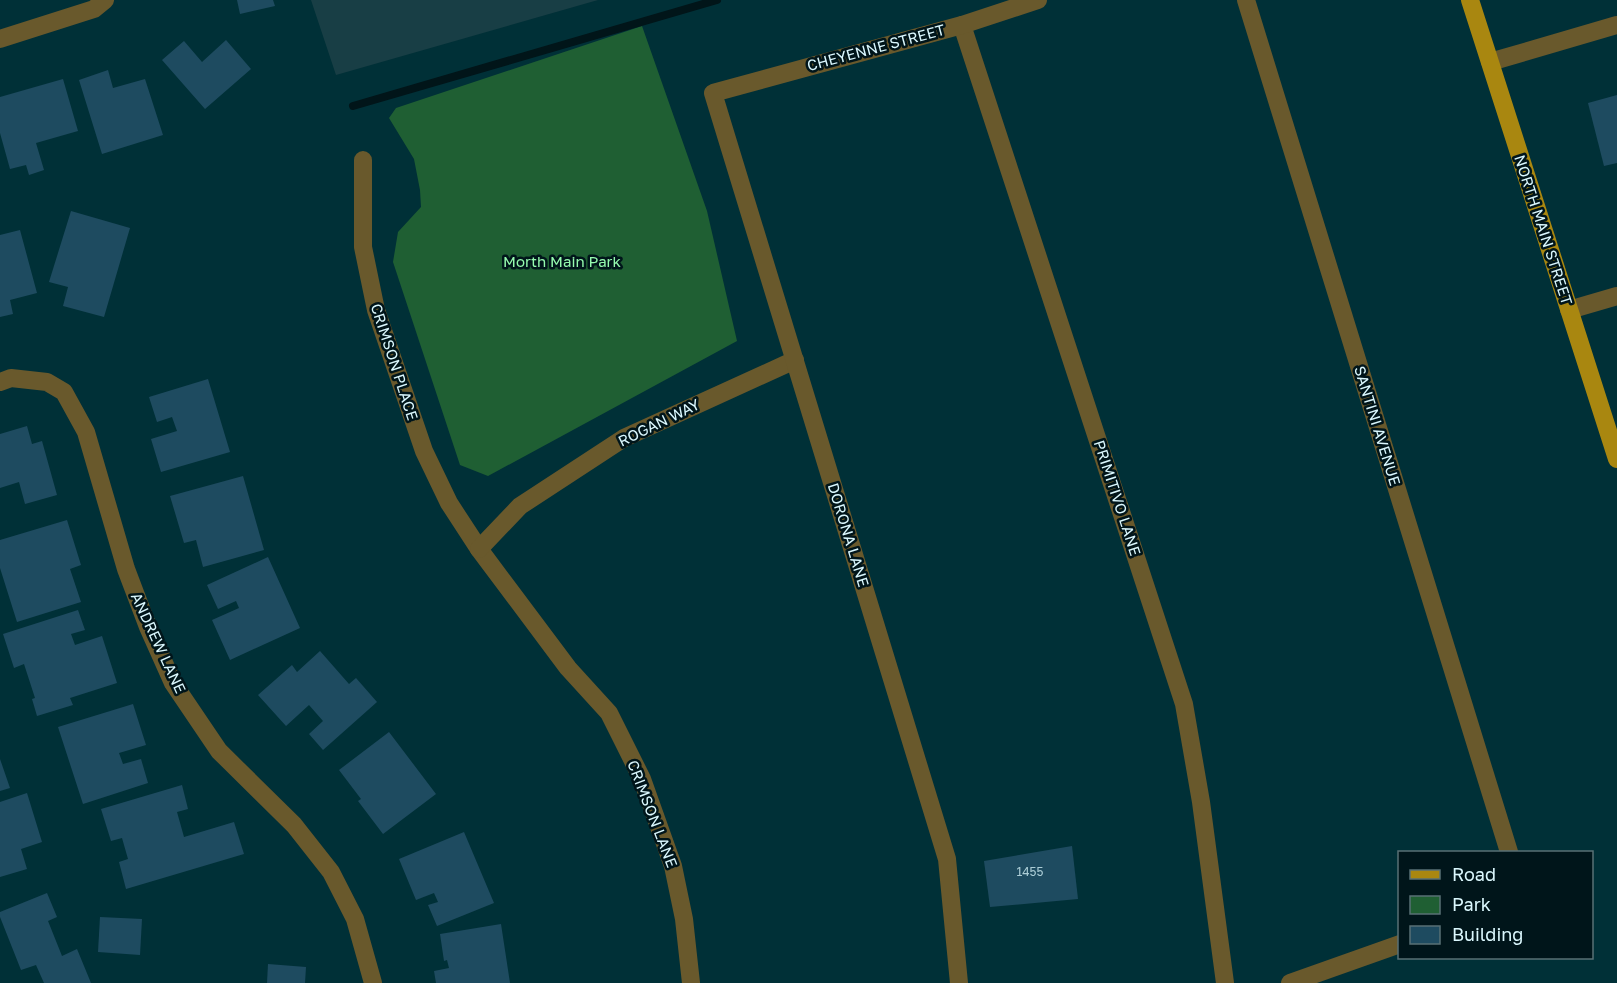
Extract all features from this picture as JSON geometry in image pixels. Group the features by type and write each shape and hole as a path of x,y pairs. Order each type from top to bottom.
{"main road":[{"name":"NORTH MAIN STREET","path":"1470,0 1617,459"}],"street":[{"path":"0,39 94,9 105,0"},
{"name":"CHEYENNE STREET","path":"713,93 962,25 1038,0"},
{"name":"SANTINI AVENUE","path":"1246,0 1509,851"},
{"name":"PRIMITIVO LANE","path":"962,25 1184,704 1201,802 1225,983"},
{"path":"1490,62 1617,25"},
{"name":"DORONA LANE","path":"713,93 947,859 959,983"},
{"name":"CRIMSON PLACE","path":"363,159 363,247 376,310 424,451 449,503 479,549"},
{"path":"1569,310 1617,297"},
{"name":"ROGAN WAY","path":"479,549 520,506 624,438 795,360"},
{"name":"ANDREW LANE","path":"0,382 11,378 47,382 64,392 86,432 126,569 173,683 219,751 294,825 331,872 355,919 373,983"},
{"name":"CRIMSON LANE","path":"479,549 568,668 609,713 642,779 673,866 684,919 691,983"},
{"path":"1290,983 1398,945"}],"shaded area":[{"path":"311,0 598,0 336,75"}],"green space":[{"name":"Morth Main Park","path":"642,26 707,211 737,341 488,476 460,465 393,262 398,232 421,207 414,159 389,118 396,108"}],"building":[{"path":"237,0 273,0 275,6 240,14"},
{"path":"226,40 251,69 205,109 162,60 184,41 202,62"},
{"path":"108,70 113,88 145,79 163,135 102,154 79,80"},
{"path":"63,79 78,131 36,143 44,170 29,175 26,165 10,169 0,133 0,97"},
{"path":"1617,95 1617,163 1604,166 1588,103"},
{"path":"71,211 130,228 104,317 63,306 68,287 49,282"},
{"path":"20,230 37,293 10,300 13,314 0,317 0,235"},
{"path":"208,379 230,452 161,472 151,439 177,431 172,417 157,422 149,397"},
{"path":"27,426 32,444 42,441 57,495 25,504 19,482 0,488 0,434"},
{"path":"243,476 264,550 203,567 196,540 184,543 170,496"},
{"path":"67,520 81,565 70,569 81,602 17,622 0,568 0,540"},
{"path":"268,557 300,628 230,660 212,620 239,608 236,601 218,609 207,585"},
{"path":"78,610 85,630 71,634 75,645 102,636 117,683 70,698 73,705 37,716 32,699 35,698 24,664 14,668 3,634"},
{"path":"320,651 349,684 356,678 377,702 323,750 309,734 323,721 309,705 286,726 258,695 292,665 297,672"},
{"path":"133,704 146,745 119,753 123,764 141,759 148,783 83,804 58,727"},
{"path":"389,732 436,794 383,834 358,801 361,799 339,770"},
{"path":"0,759 10,788 0,791"},
{"path":"182,785 188,809 177,812 184,837 234,822 244,854 126,889 119,862 128,859 122,838 111,841 101,809"},
{"path":"27,793 42,842 21,849 27,869 0,877 0,802"},
{"path":"464,832 494,903 437,926 428,905 438,902 434,893 416,900 399,859"},
{"path":"1072,846 1078,899 990,907 984,861"},
{"path":"47,893 57,917 48,921 62,956 77,949 91,983 44,983 36,965 21,970 0,912"},
{"path":"100,917 142,919 140,955 98,952"},
{"path":"501,924 510,983 436,983 434,971 449,968 447,960 444,961 440,934"},
{"path":"268,964 306,967 305,983 267,983"}],"waterway":[{"path":"353,106 717,0"}]}
